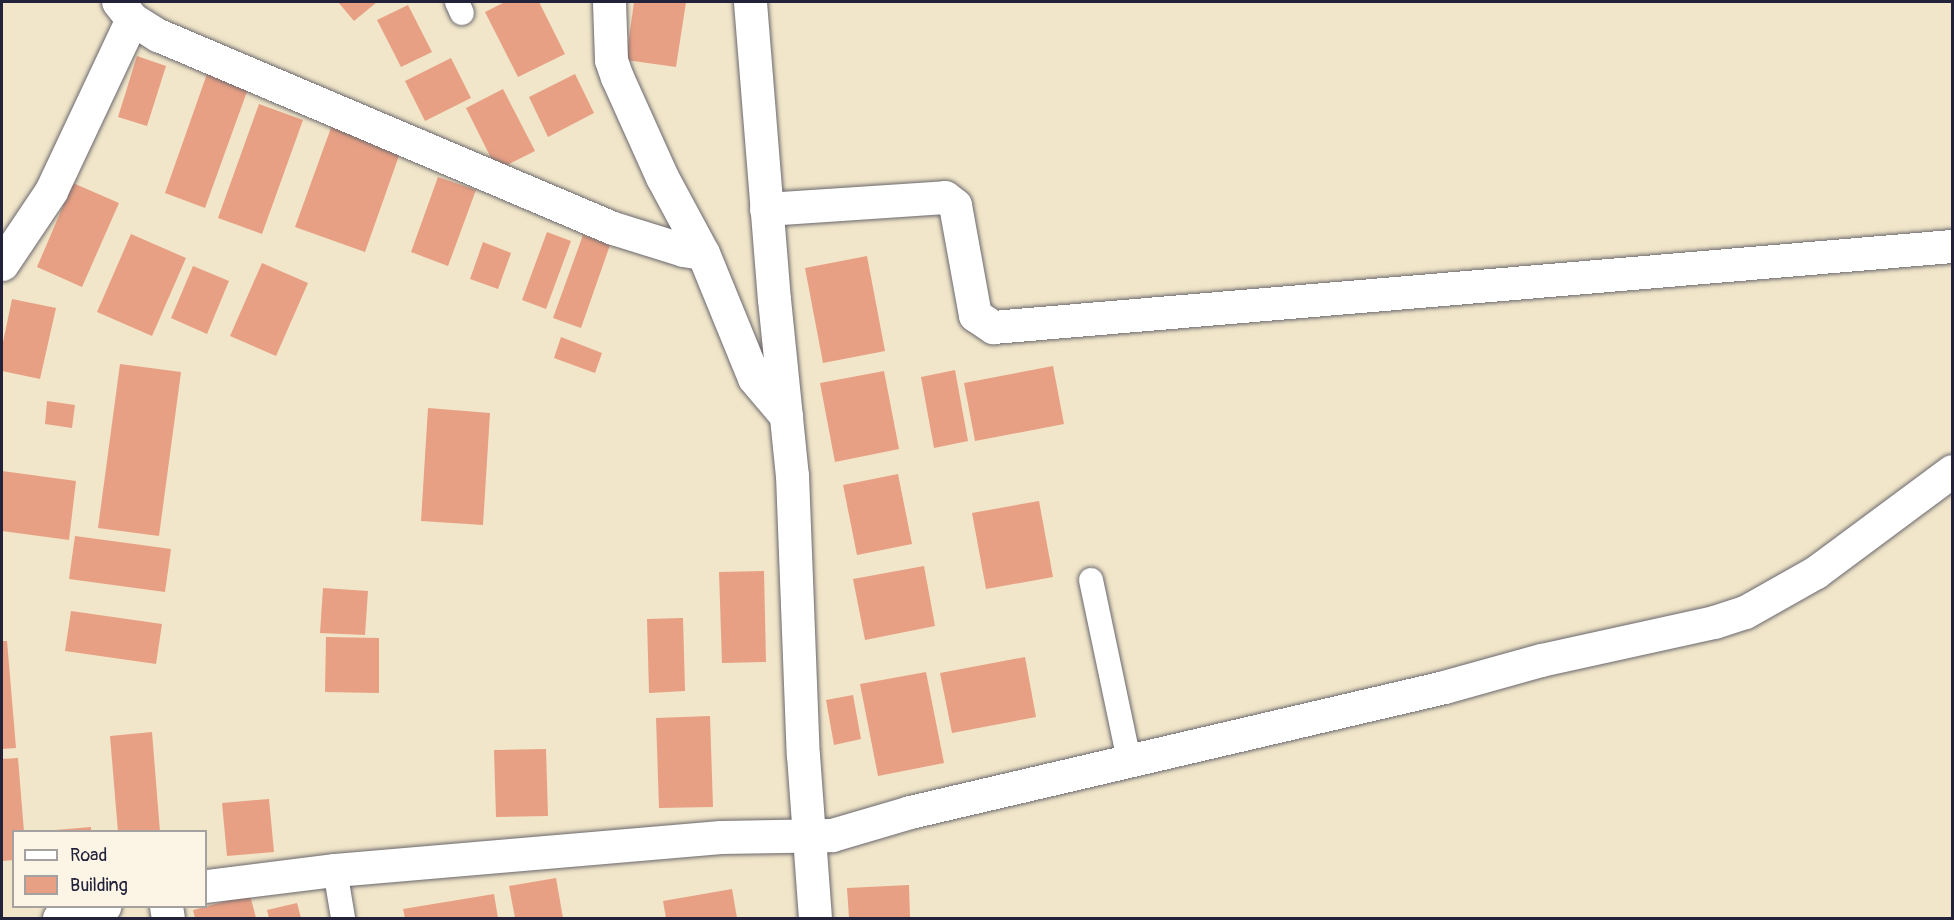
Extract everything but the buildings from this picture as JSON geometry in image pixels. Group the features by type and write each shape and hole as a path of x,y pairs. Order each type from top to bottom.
{"street":[{"path":"609,2 611,60 617,77 662,177 703,253 754,378 786,416"},
{"path":"750,2 766,209 792,475 808,834 815,918"},
{"path":"2,264 51,190 125,10 158,35 614,228 683,250 703,253"},
{"path":"766,209 945,197 956,205 975,315 993,327 1953,246"},
{"path":"207,886 335,870 721,837 832,835 910,812 1432,690 1595,646 1714,622 1745,612 1816,572 1953,471"},
{"path":"59,918 96,908"}],"lane":[{"path":"1090,580 1129,760"},
{"path":"335,870 343,918"}]}
